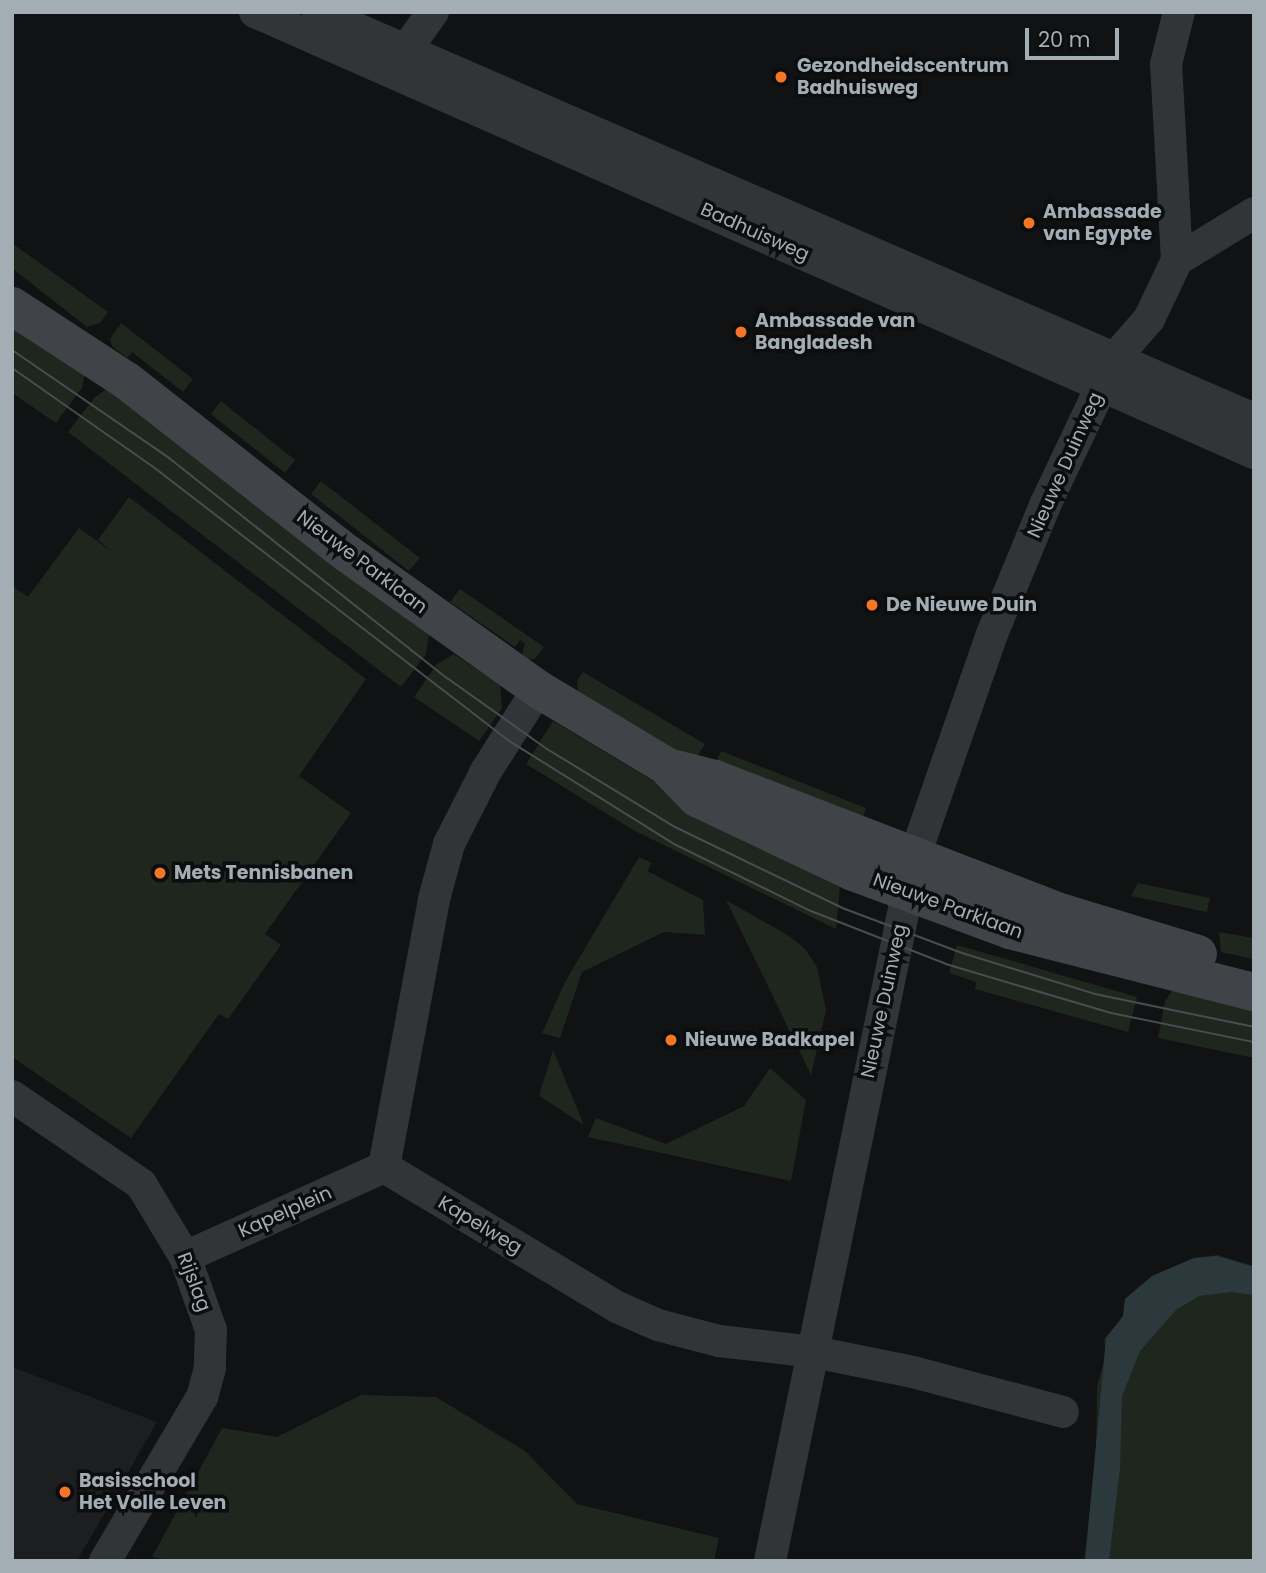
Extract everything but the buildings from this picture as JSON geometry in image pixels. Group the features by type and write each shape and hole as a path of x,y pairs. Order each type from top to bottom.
{"main road":[{"name":"Nieuwe Parklaan","path":"12,280 32,295 70,341"},
{"name":"Nieuwe Parklaan","path":"12,306 70,341 348,554 538,689 666,766 697,798 735,818 907,892 1084,951 1254,992"},
{"name":"Nieuwe Parklaan","path":"666,766 715,779 1063,913 1178,949 1254,966"}],"street":[{"name":"Badhuisweg","path":"255,12 397,62 1108,371 1254,419"},
{"name":"Badhuisweg","path":"318,12 397,62"},
{"path":"397,62 433,12"},
{"path":"1179,12 1166,64 1177,260 1254,213"},
{"name":"Nieuwe Duinweg","path":"770,1561 915,855 992,634 1108,371 1149,319 1177,260"},
{"name":"Badhuisweg","path":"1108,371 1254,453"},
{"path":"384,1167 449,844 486,771 538,689"},
{"name":"Rijslag","path":"12,1096 141,1184 185,1257 205,1304 211,1330 211,1368 202,1397 105,1561"},
{"name":"Kapelplein","path":"185,1257 384,1167"},
{"name":"Kapelweg","path":"384,1167 617,1307 658,1325 719,1341 814,1352 1063,1412"}],"shaded area":[{"path":"12,243 108,312 100,323 87,327 12,268"},
{"path":"12,316 86,366 82,388 56,423 12,393"},
{"path":"121,323 193,379 183,392 132,352 127,358 112,346 110,339"},
{"path":"111,386 429,635 426,654 401,687 68,432 95,397"},
{"path":"221,401 295,460 285,473 211,414"},
{"path":"321,481 420,558 409,571 311,494"},
{"name":"Mets Tennisbanen","path":"129,497 366,679 299,776 351,813 265,934 281,945 228,1019 219,1014 131,1138 12,1057 12,586 28,597 79,528 112,552 98,540"},
{"path":"460,589 544,647 535,659 520,661 525,644 520,640 515,647 450,602"},
{"path":"454,654 500,685 502,708 479,741 414,697 437,664"},
{"path":"583,672 705,744 698,755 691,759 579,698 577,681"},
{"path":"553,721 693,805 841,875 836,929 633,830 526,764"},
{"path":"721,751 866,808 860,827 716,762"},
{"path":"639,857 652,863 647,871 703,900 705,935 664,932 582,972 560,1038 542,1033 565,982"},
{"path":"1138,883 1210,898 1207,912 1131,896"},
{"path":"726,900 789,936 805,949 817,967 826,1010 811,1075"},
{"path":"1219,932 1254,938 1254,959 1221,952"},
{"path":"957,945 1137,997 1128,1032 975,989 976,982 949,973"},
{"path":"1176,985 1254,1000 1254,1058 1158,1038 1165,1001"},
{"path":"553,1050 584,1125 539,1096"},
{"path":"770,1068 806,1100 791,1181 588,1137 596,1118 666,1144 744,1106"},
{"path":"1218,1255 1254,1266 1254,1561 1084,1561 1096,1461 1097,1386 1106,1355 1104,1339 1123,1317 1125,1299 1152,1276 1194,1258"},
{"path":"1217,1256 1254,1267 1254,1295 1231,1292 1199,1296 1176,1310 1140,1351 1122,1396 1120,1468 1109,1561 1085,1561 1106,1338 1123,1316 1125,1299 1152,1276 1194,1258"},
{"name":"Basisschool Het Volle Leven","path":"12,1367 157,1422 77,1561 12,1561"},
{"path":"361,1395 436,1397 525,1451 577,1504 719,1538 714,1561 171,1561 152,1557 222,1428 277,1437"}],"tram line":[{"path":"12,350 169,458 447,678 547,749 675,827 845,909 962,953 1095,994 1254,1027"},
{"path":"12,368 156,469 506,739 674,844 811,911 949,965 1111,1013 1254,1042"}],"place":[{"name":"Gezondheidscentrum Badhuisweg","path":"781,77"},
{"name":"Ambassade van Egypte","path":"1029,223"},
{"name":"Ambassade van Bangladesh","path":"741,332"},
{"name":"De Nieuwe Duin","path":"872,605"},
{"name":"Mets Tennisbanen","path":"160,873"},
{"name":"Nieuwe Badkapel","path":"671,1040"},
{"name":"Basisschool Het Volle Leven","path":"65,1492"}]}
